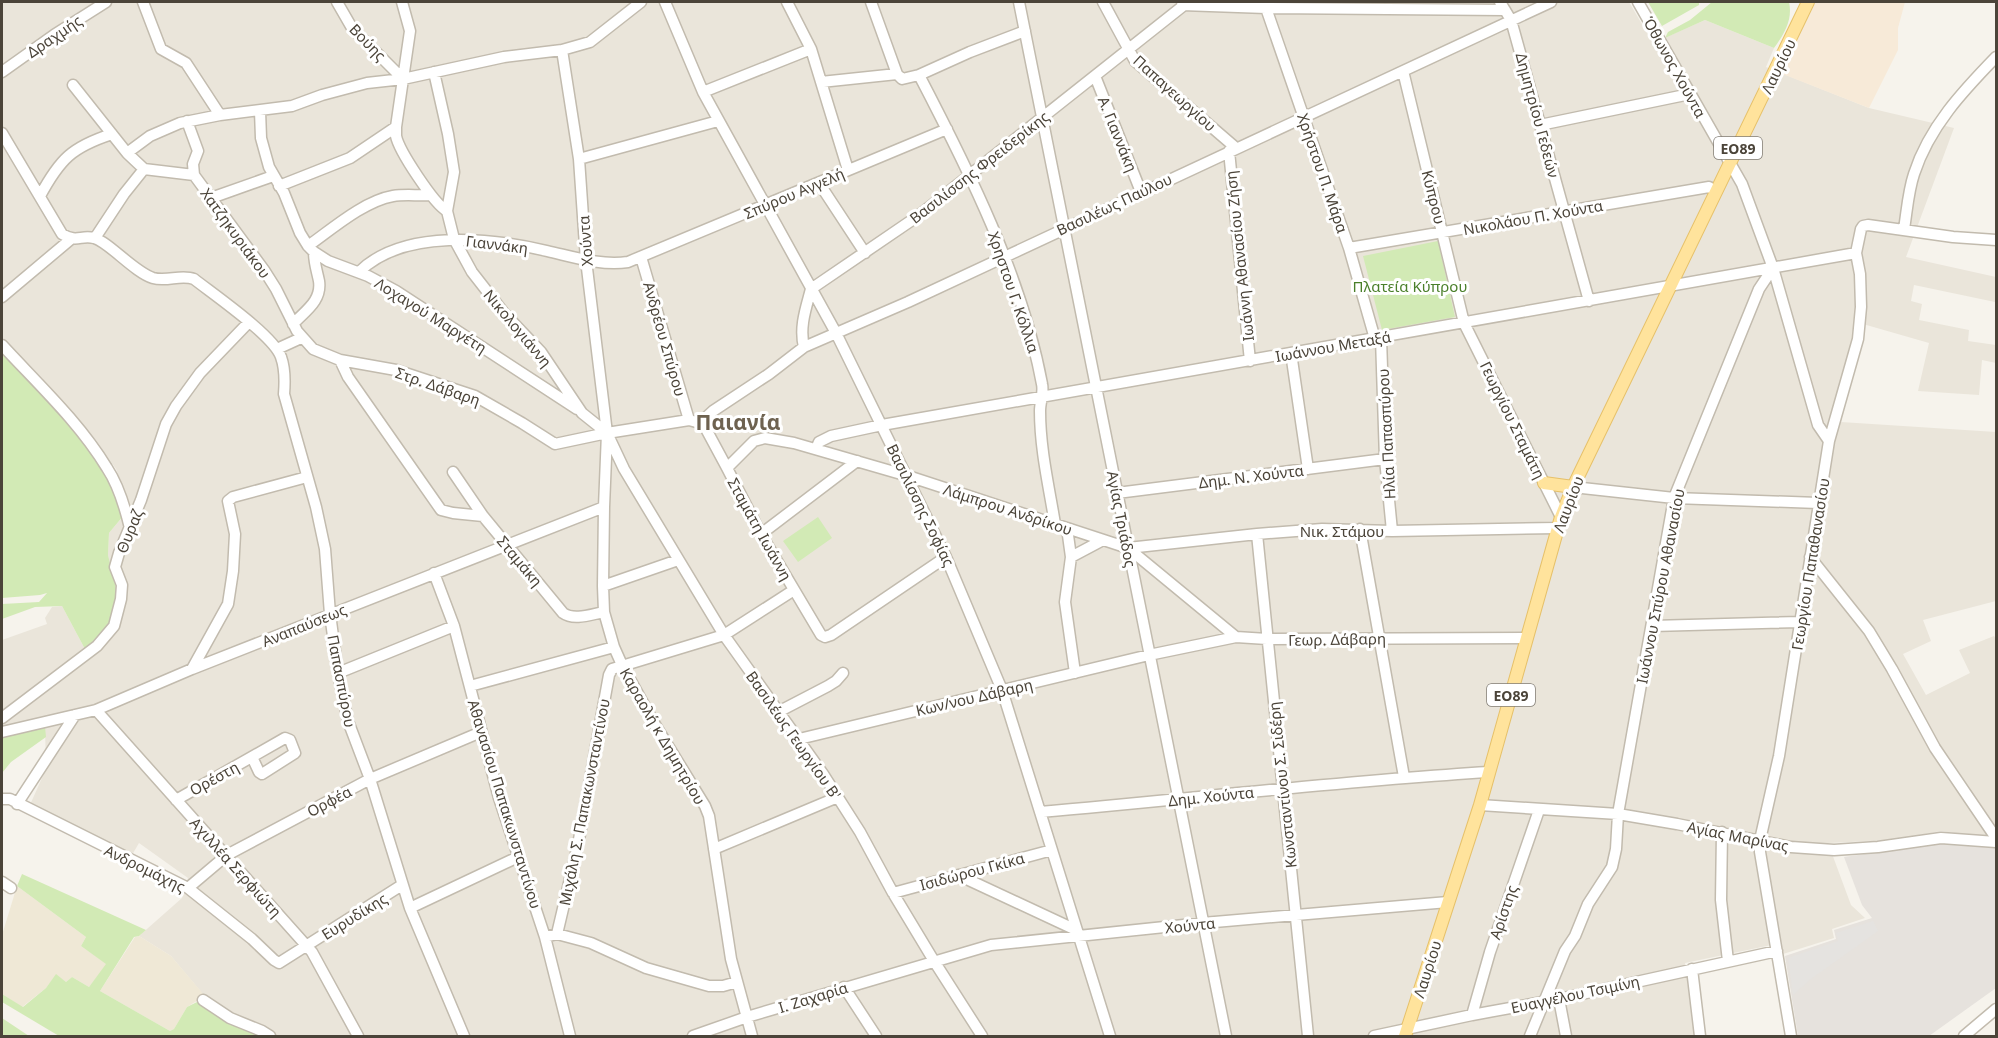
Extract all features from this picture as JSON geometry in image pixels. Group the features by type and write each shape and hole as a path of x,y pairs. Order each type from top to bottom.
{"main road":[{"name":"Λαυρίου","path":"1406,1033 1480,805 1559,523 1573,487 1809,2"},
{"path":"1544,483 1573,487"}],"street":[{"name":"Δραχμής","path":"2,72 106,2"},
{"path":"143,2 161,50 186,63 220,116"},
{"name":"Βούης","path":"337,2 352,28 403,79"},
{"path":"402,2 410,31 396,136 431,195 447,211"},
{"path":"127,153 150,136 187,121 292,106 367,83 403,79 504,57 562,50 590,42 641,2"},
{"name":"Βασιλίσσης Σοφίας","path":"665,2 703,92 836,333 946,557 1002,690 1110,1036"},
{"path":"787,2 811,49 848,170"},
{"path":"871,2 897,74 902,79 919,75 1025,31"},
{"name":"Παπαγεωργίου","path":"1103,2 1135,61 1233,149"},
{"name":"Βασιλέως Παύλου","path":"694,421 769,374 804,347 1004,257 1403,71 1506,10 1551,2"},
{"name":"Όθωνος Χούντα","path":"1638,2 1742,184 1773,268 1818,425 1829,441"},
{"name":"Αγίας Τριάδος","path":"1022,3 1025,31 1226,1036"},
{"path":"1184,3 1266,8 1361,6 1506,10"},
{"name":"Βασιλίσσης Φρειδερίκης","path":"811,289 918,216 1184,3"},
{"name":"Χρήστου Π. Μάρα","path":"1266,8 1378,338"},
{"name":"Δημητρίου Γεδεών","path":"1506,10 1588,301"},
{"path":"703,92 811,49"},
{"name":"Χούντα","path":"562,50 579,159 586,260 607,433"},
{"path":"1905,229 1914,174 1933,133 1946,112 1996,57"},
{"name":"Κύπρου","path":"1403,71 1464,323"},
{"name":"Νικολογιάννη","path":"434,72 454,172 447,211 454,239 472,272 504,313 541,352 582,413 607,433"},
{"path":"821,82 897,74"},
{"name":"Χρηστου Γ. Κόλλια","path":"919,75 970,175 1004,257 1030,332 1043,387 1040,410 1045,462 1055,524"},
{"name":"Α. Γιαννάκη","path":"1095,76 1141,192"},
{"path":"73,85 127,153 144,169 124,194 95,238"},
{"path":"1540,125 1690,94"},
{"path":"260,111 262,145 300,233 311,249 319,284 319,296 293,324"},
{"path":"187,121 198,151 193,164 194,175"},
{"path":"579,159 718,121"},
{"path":"211,198 350,158 396,127"},
{"name":"Σπύρου Αγγελή","path":"641,257 947,129"},
{"path":"40,196 61,162 78,147 112,134"},
{"path":"3,138 63,234 71,239 95,238 150,277 165,280 186,276 194,279 249,322 278,349 301,338"},
{"name":"Ιωάννη Αθανασίου Ζήση","path":"1233,149 1250,361"},
{"name":"Χατζηκυριάκου","path":"144,169 194,175 270,279 301,338"},
{"path":"819,183 865,253"},
{"name":"Νικολάου Π. Χούντα","path":"1349,248 1709,187 1716,191"},
{"path":"311,249 352,214 376,202 392,196 431,195"},
{"name":"Γεωργίου Παπαθανασίου","path":"1791,1036 1760,852 1760,840 1779,756 1829,441 1858,339 1861,320 1860,274 1856,254 1863,226 1996,240"},
{"path":"2,297 71,239"},
{"name":"Γιαννάκη","path":"359,272 386,254 422,243 454,239 545,250 615,264 641,257"},
{"name":"Λοχαγού Μαργέτη","path":"311,249 328,261 359,272 396,291 582,413"},
{"name":"Ιωάννου Μεταξά","path":"816,449 819,442 831,436 882,425 1856,254"},
{"name":"Ανδρέου Σπύρου","path":"641,257 694,421"},
{"name":"Ιωάννου Σπύρου Αθανασίου","path":"1530,1036 1565,951 1575,936 1588,904 1612,867 1616,849 1618,814 1674,498 1759,289 1773,268"},
{"path":"804,347 803,321 811,289"},
{"name":"Θυραζ","path":"2,718 97,646 114,626 119,610 122,585 115,567 160,442 176,406 200,373 249,322"},
{"name":"Γεωργίου Σταμάτη","path":"1464,323 1544,483 1559,523"},
{"name":"Στρ. Δάβαρη","path":"301,338 313,350 340,360 396,370 475,396 555,444 607,433 694,421"},
{"name":"Ηλία Παπασπύρου","path":"1378,338 1392,531"},
{"path":"2,345 67,414 108,468 124,503 130,528"},
{"name":"Παπασπύρου","path":"278,349 285,378 284,394 316,507 325,549 330,615 338,673 348,721 370,779 410,908 464,1036"},
{"path":"1291,353 1308,469"},
{"path":"340,360 348,377 441,510 483,516"},
{"name":"Σταμάτη Ιωάννη","path":"694,421 706,429 760,534 821,635 825,637 831,635 946,557"},
{"name":"Καραολή κ Δημητρίου","path":"607,433 604,612 622,665 654,723 705,806 737,982 752,1036"},
{"name":"Βασιλέως Γεωργίου Β'","path":"607,433 624,469 724,635 838,797 893,893 982,1036"},
{"name":"Λάμπρου Ανδρίκου","path":"727,468 754,441 765,438 794,443 908,476 1128,548 1236,637"},
{"name":"Δημ. Ν. Χούντα","path":"1117,493 1385,459"},
{"path":"760,534 857,461"},
{"name":"Σταμάκη","path":"453,472 483,516 566,616 604,612"},
{"path":"192,669 228,604 235,534 228,501 233,497 307,477"},
{"path":"1573,487 1674,498 1818,503"},
{"name":"Αναπαύσεως","path":"2,732 96,710 192,669 604,507"},
{"name":"Νικ. Στάμου","path":"1128,548 1257,534 1322,530 1392,531 1559,523"},
{"path":"1067,528 1071,557 1065,602 1075,673"},
{"path":"1360,529 1404,777"},
{"name":"Κωνσταντίνου Σ. Σιδέρη","path":"1257,534 1308,1036"},
{"path":"1071,557 1103,540"},
{"path":"1810,557 1869,631 1935,748 1996,840"},
{"path":"603,586 678,560"},
{"name":"Αθανασίου Παπακωνσταντίνου","path":"434,573 454,626 481,732 518,857 545,937 570,1036"},
{"path":"622,665 724,635 794,590"},
{"path":"1652,626 1801,622"},
{"path":"338,673 454,626"},
{"name":"Γεωρ. Δάβαρη","path":"1149,655 1236,637 1268,639 1527,638"},
{"path":"470,686 614,647"},
{"name":"Κων/νου Δάβαρη","path":"799,739 1149,655"},
{"name":"Μιχάλη Σ. Παπακωνσταντίνου","path":"557,934 578,845 609,675 612,669 622,665"},
{"path":"778,712 828,686 843,673"},
{"name":"Αχιλλέα Σερφιώτη","path":"96,710 312,952 358,1036"},
{"path":"17,804 75,716"},
{"name":"Ορφέα","path":"188,888 226,855 370,779 481,732"},
{"name":"Ορέστη","path":"176,800 252,757"},
{"name":"Δημ. Χούντα","path":"1041,812 1178,800 1282,787 1489,772"},
{"path":"714,849 838,797"},
{"name":"Ανδρομάχης","path":"2,799 10,800 188,888 279,963 306,946"},
{"name":"Αγίας Μαρίνας","path":"1480,805 1618,814 1722,832 1791,847 1834,850 1878,847 1941,838 1996,840"},
{"name":"Αρίστης","path":"1472,1015 1490,952 1539,810"},
{"path":"1722,832 1721,900 1728,961"},
{"name":"Ισιδώρου Γκίκα","path":"893,893 1052,850"},
{"path":"410,908 518,857"},
{"path":"958,875 1077,934"},
{"name":"Ευρυδίκης","path":"306,946 402,885"},
{"name":"Χούντα","path":"934,961 991,945 1077,934 1448,902"},
{"path":"545,937 557,934 591,943 646,968 709,986 723,986 737,982"},
{"name":"Ευαγγέλου Τσιμίνη","path":"1374,1036 1406,1033 1472,1015 1559,999 1777,951"},
{"name":"Ι. Ζαχαρία","path":"693,1036 747,1017 934,961"},
{"path":"1692,969 1700,1036"},
{"path":"844,987 876,1036"},
{"path":"1559,999 1566,1036"},
{"path":"203,1000 230,1018 270,1036"},
{"path":"1964,1036 1996,1009"}],"shaded area":[{"path":"2,2 1629,2 1653,43 1705,20 1774,48 1766,67 1869,108 1954,128 1906,257 1996,277 1995,302 1914,285 1911,301 1922,304 1919,320 1969,330 1968,341 1996,345 1996,363 1982,360 1979,395 1918,391 1929,343 1863,324 1841,422 1996,432 1996,601 1923,620 1931,641 1903,654 1926,695 1970,673 1959,650 1994,636 1996,639 1996,839 1941,831 1892,840 1828,843 1851,905 1865,918 1832,929 1834,938 1783,954 1781,943 1685,963 1694,1036 277,1036 208,1000 171,956 139,936 182,898 188,878 139,843 132,855 29,807 46,769 45,727 2,736 2,640 47,624 45,618 52,607 62,606 86,651 110,567 109,533 131,507 116,469 96,440 42,378 2,337"},
{"path":"1816,2 1905,2 1898,28 1898,50 1869,108 1780,73"},
{"path":"1949,842 1996,847 1996,988 1929,1036 1798,1036 1785,956 1836,939 1834,930 1872,918 1862,905 1844,857"},
{"path":"17,886 86,937 81,946 107,964 89,987 72,977 66,982 56,975 46,988 22,1007 2,994 2,935"},
{"path":"1873,921 1878,931 1811,979 1793,995 1788,958 1838,941 1836,933"},
{"path":"139,936 171,956 205,996 187,1007 174,1029 170,1031 100,991 135,937"}],"green space":[{"path":"1648,2 1699,2 1699,5 1662,26"},
{"path":"1712,2 1789,2 1789,21 1774,48 1705,20 1665,38 1668,32 1690,20"},
{"name":"Πλατεία Κύπρου","path":"1438,241 1455,317 1382,330 1363,256"},
{"path":"2,350 72,425 105,470 124,515 109,533 108,555 117,593 112,620 86,651 62,606 35,607 2,619 2,604 39,602 47,593 2,598"},
{"path":"818,517 832,538 798,562 783,541"},
{"path":"45,726 46,737 11,762 2,773 2,736"},
{"path":"22,874 146,930 134,937 100,991 170,1031 174,1029 187,1007 197,1002 266,1036 59,1036 2,1002 2,994 23,1007 46,988 56,974 66,982 72,977 89,987 106,964 81,946 86,937 17,886"},
{"path":"2,1018 29,1036 2,1036"}],"district":[{"name":"Παιανία","path":"738,422"}]}
